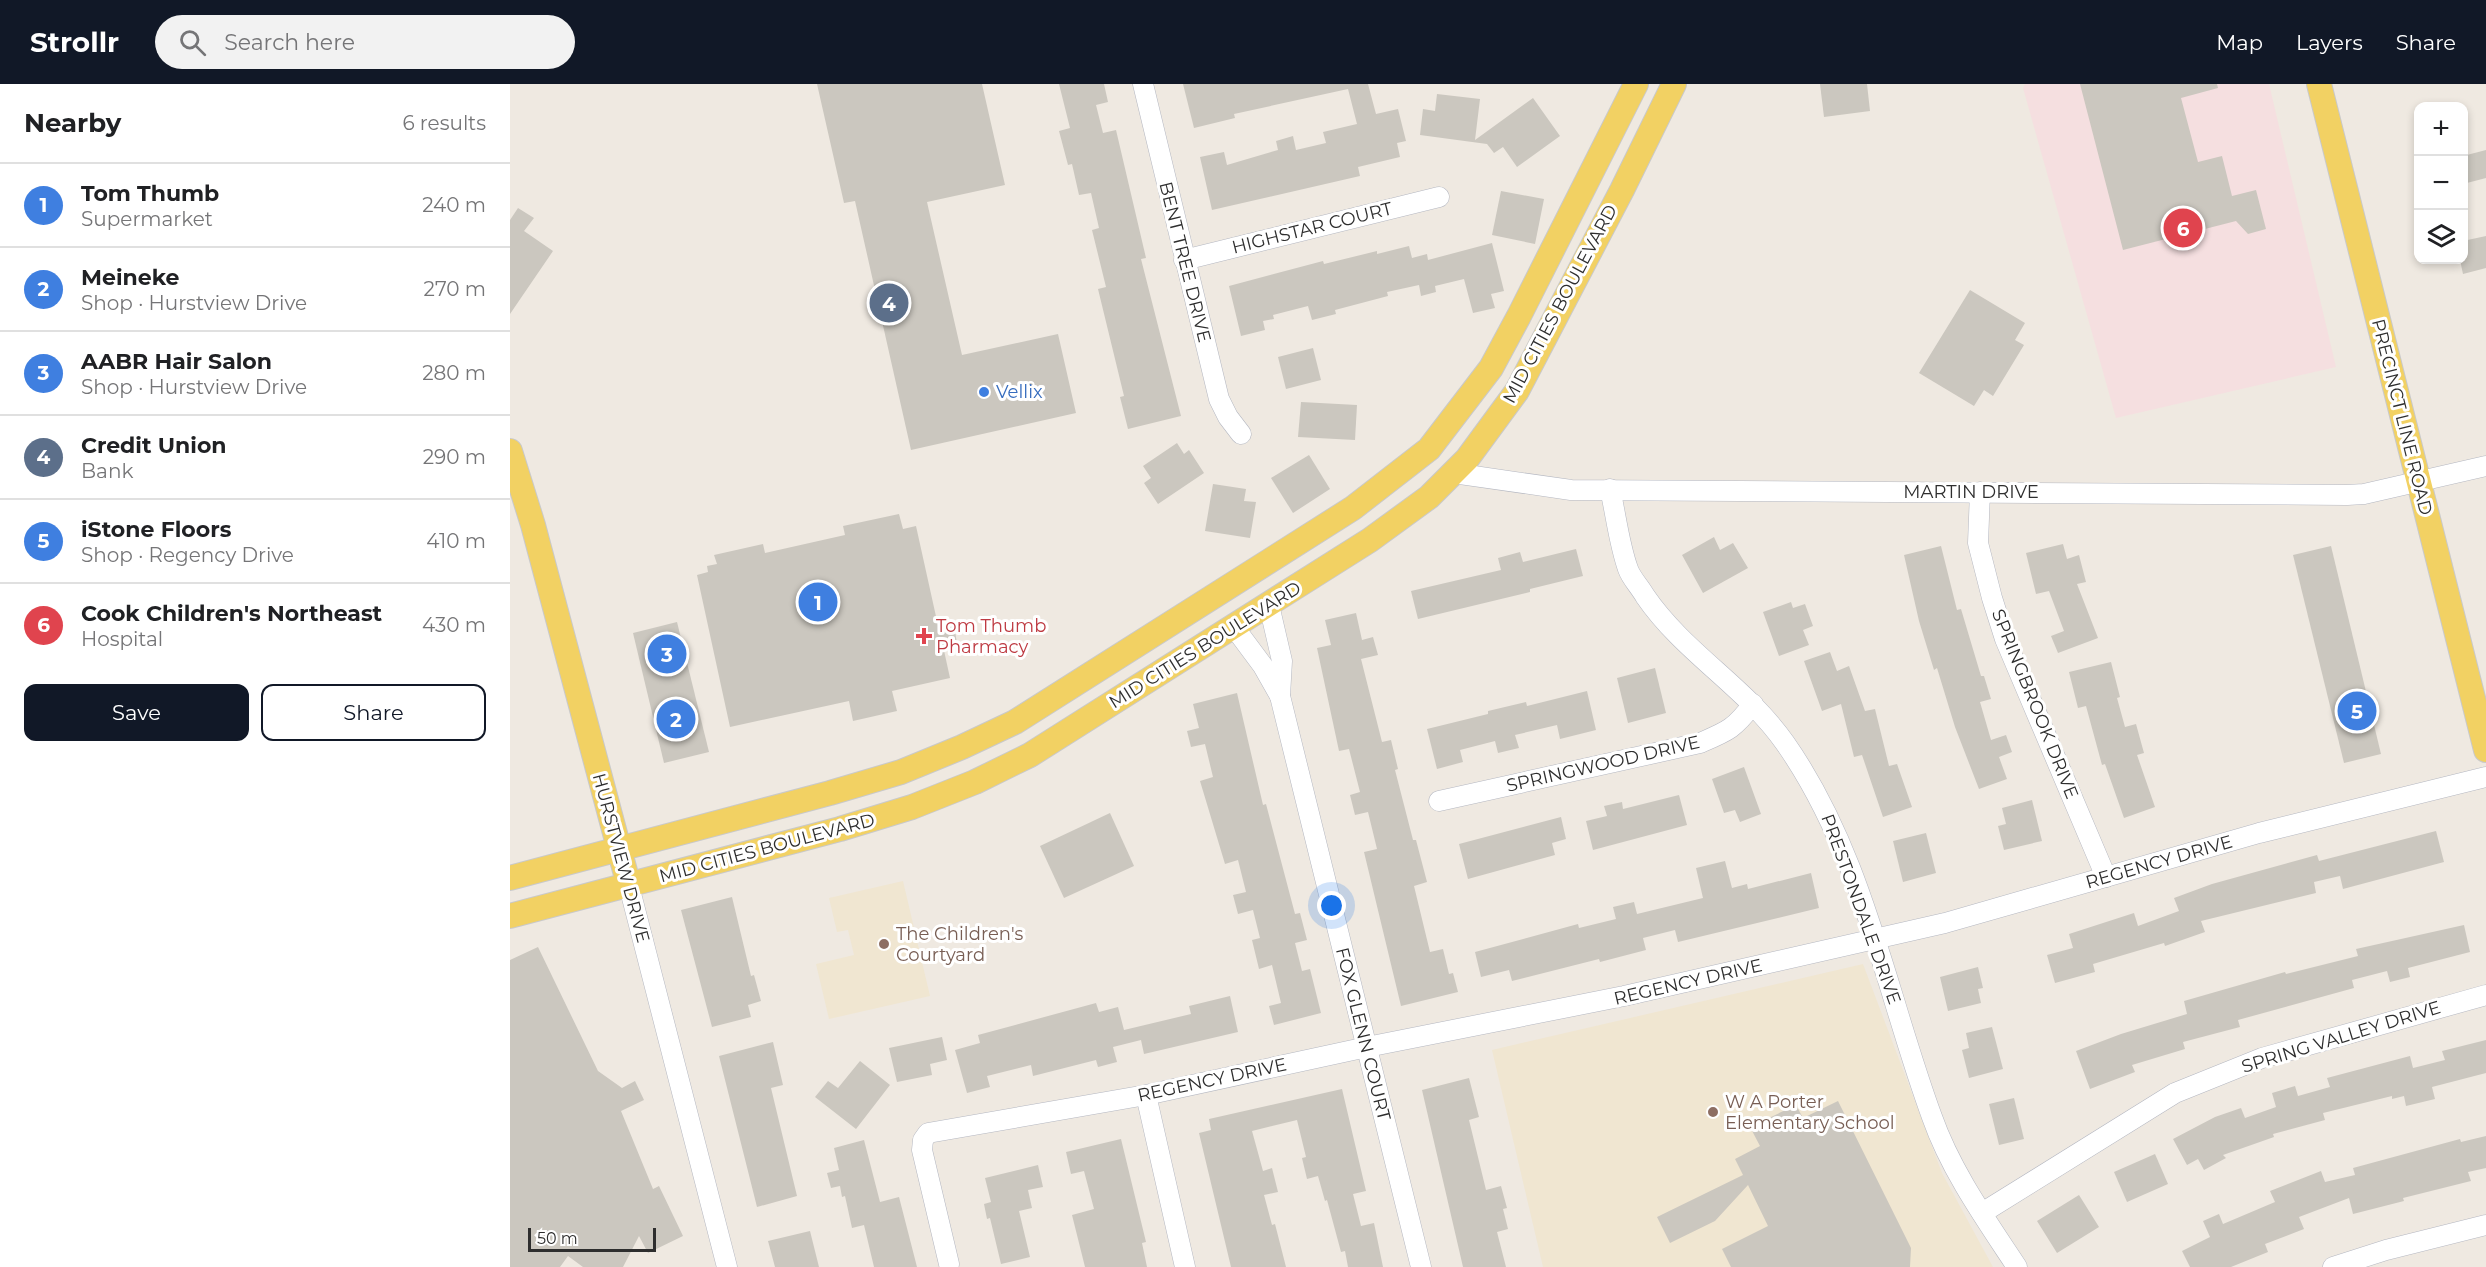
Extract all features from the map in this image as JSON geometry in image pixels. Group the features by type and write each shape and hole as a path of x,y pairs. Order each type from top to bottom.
{"main road":[{"name":"MID CITIES BOULEVARD","path":"510,878 840,790 901,772 962,747 1015,722 1353,508 1430,449 1486,374 1500,351 1636,84"},
{"name":"MID CITIES BOULEVARD","path":"510,916 840,829 912,807 975,782 1030,755 1370,540 1428,497 1467,459 1517,391 1600,233 1674,84"},
{"name":"PRECINCT LINE ROAD","path":"2319,84 2486,750"},
{"path":"1453,473 1451,461 1458,436 1498,380 1500,351"},
{"name":"HURSTVIEW DRIVE","path":"510,451 532,525 628,886"},
{"path":"962,747 975,782"}],"street":[{"name":"BENT TREE DRIVE","path":"1143,84 1219,399 1228,417 1241,434"},
{"name":"HIGHSTAR COURT","path":"1184,260 1439,197"},
{"name":"MARTIN DRIVE","path":"1453,473 1571,490 2347,495 2364,494 2418,483 2486,466"},
{"name":"PRESTONDALE DRIVE","path":"1610,489 1628,570 1653,606 1688,646 1753,704 1785,743 1829,816 1876,939 1932,1118 1945,1148 1982,1213 2017,1267"},
{"name":"SPRINGBROOK DRIVE","path":"1980,492 1977,543 2005,639 2106,877"},
{"name":"FOX GLENN COURT","path":"1269,605 1282,661 1280,696"},
{"name":"FOX GLENN COURT","path":"1234,627 1263,666 1280,696 1421,1267"},
{"name":"SPRINGWOOD DRIVE","path":"1439,801 1700,743 1730,731 1753,704"},
{"name":"REGENCY DRIVE","path":"949,1264 922,1150 923,1140 928,1133 1146,1095 1367,1047 1624,996 1876,939 1945,923 2259,833 2486,777"},
{"name":"HURSTVIEW DRIVE","path":"628,886 727,1267"},
{"name":"SPRING VALLEY DRIVE","path":"1982,1213 2175,1093 2262,1058 2486,995"},
{"path":"1146,1095 1185,1267"},
{"path":"2333,1267 2386,1250 2486,1225"}],"shaded area":[{"path":"2025,84 2269,84 2336,367 2116,418 2023,88"},
{"name":"The Children's Courtyard","path":"903,881 930,996 829,1019 816,964 854,955 848,930 837,932 829,898"},
{"name":"W A Porter Elementary School","path":"1863,964 1942,1173 1993,1267 1543,1267 1492,1050"}],"building":[{"path":"817,84 982,84 1005,185 927,202 962,355 1058,334 1076,413 911,450 855,201 844,203"},
{"path":"1059,84 1104,84 1108,102 1096,105 1103,133 1116,130 1146,258 1141,259 1181,416 1128,429 1120,397 1124,396 1098,289 1106,287 1092,230 1099,228 1091,193 1079,195 1072,164 1068,165 1059,131 1070,128"},
{"path":"1183,84 1368,84 1376,114 1398,109 1406,141 1397,143 1400,157 1358,167 1360,176 1212,210 1200,157 1224,152 1227,165 1278,150 1276,141 1293,136 1296,150 1326,143 1323,132 1357,124 1348,89 1234,114 1235,118 1194,128"},
{"path":"1820,84 1867,84 1870,111 1824,117"},
{"path":"2080,84 2217,84 2218,88 2181,98 2198,162 2222,156 2232,196 2256,190 2266,229 2248,234 2236,221 2123,250"},
{"path":"1437,94 1480,99 1475,140 1533,98 1560,136 1517,167 1503,147 1494,153 1487,144 1420,135 1423,109 1435,111"},
{"path":"2486,150 2486,178 2468,183 2468,155"},
{"path":"1501,191 1544,199 1535,244 1492,235"},
{"path":"518,208 534,218 524,231 553,251 510,314 510,220"},
{"path":"2486,236 2486,268 2463,274 2461,264 2468,264 2468,240"},
{"path":"1492,243 1504,291 1491,294 1495,308 1473,313 1464,279 1435,286 1436,292 1421,296 1419,285 1387,292 1388,296 1335,310 1336,314 1312,320 1308,306 1273,315 1274,319 1263,321 1265,330 1241,336 1229,286 1323,261 1324,264 1377,251 1377,254 1409,246 1412,258 1427,254 1428,260"},
{"path":"1970,290 2025,323 2015,340 2024,345 1993,396 1984,390 1974,406 1919,373"},
{"path":"1313,348 1321,380 1286,389 1278,357"},
{"path":"1301,402 1357,405 1355,440 1298,437"},
{"path":"1177,443 1184,454 1189,450 1204,473 1158,504 1144,483 1151,478 1143,466"},
{"path":"1309,455 1330,489 1293,513 1271,478"},
{"path":"1213,484 1246,489 1244,501 1256,502 1250,538 1205,531"},
{"path":"899,514 903,529 916,526 939,630 954,626 957,643 943,646 950,678 892,691 897,711 853,721 849,701 730,727 697,575 708,572 707,566 717,564 714,555 763,544 765,553 845,535 843,526"},
{"path":"1714,537 1720,550 1733,543 1748,568 1703,593 1682,555"},
{"path":"2063,544 2067,559 2079,555 2086,582 2077,584 2098,638 2058,653 2051,636 2064,631 2049,591 2036,594 2026,553"},
{"path":"1941,546 1957,610 1961,609 1981,676 1984,676 1991,699 1980,702 1991,740 2006,735 2012,752 1999,757 2007,779 1979,789 1955,727 1937,668 1934,670 1919,621 1904,555"},
{"path":"2331,546 2381,754 2344,763 2293,555"},
{"path":"1576,549 1583,576 1530,589 1530,592 1418,619 1411,591 1501,570 1498,558 1520,552 1523,562"},
{"path":"1791,602 1793,608 1805,604 1813,626 1803,630 1809,645 1779,656 1763,612"},
{"path":"1356,613 1362,640 1373,637 1378,655 1361,659 1382,742 1391,740 1398,769 1395,770 1413,840 1416,840 1427,882 1414,886 1430,952 1443,949 1449,974 1453,973 1458,992 1401,1006 1364,852 1377,849 1368,812 1355,815 1350,795 1360,792 1349,749 1339,751 1317,648 1331,645 1325,620"},
{"path":"677,622 709,752 664,763 633,633"},
{"path":"1830,652 1837,671 1849,666 1865,711 1875,709 1889,766 1897,764 1912,807 1883,817 1862,755 1854,757 1841,704 1822,711 1804,661"},
{"path":"2111,662 2125,727 2136,724 2144,753 2137,755 2155,807 2124,818 2105,764 2102,765 2086,706 2078,708 2069,672"},
{"path":"1655,668 1666,713 1628,723 1617,678"},
{"path":"1587,691 1596,730 1560,739 1557,725 1515,735 1519,748 1498,753 1495,741 1460,750 1463,762 1437,769 1427,729 1488,714 1488,711 1526,702 1527,706"},
{"path":"1237,693 1263,805 1266,804 1295,914 1300,913 1307,940 1295,943 1302,971 1310,969 1321,1013 1274,1025 1269,1006 1281,1003 1272,965 1259,969 1252,940 1260,938 1253,910 1238,914 1233,895 1246,892 1238,860 1225,864 1200,781 1213,777 1205,744 1191,747 1187,731 1199,728 1193,704"},
{"path":"1744,767 1761,814 1740,822 1735,810 1724,813 1712,779"},
{"path":"1679,795 1687,825 1593,850 1586,821 1607,816 1604,806 1622,802 1623,809"},
{"path":"2032,800 2042,841 2004,850 1998,826 2006,824 2002,808"},
{"path":"1110,813 1134,866 1064,898 1040,846"},
{"path":"1561,817 1566,839 1552,843 1555,855 1468,879 1459,844"},
{"path":"2436,831 2444,862 2343,889 2340,876 2314,882 2316,893 2201,921 2205,932 2165,946 2164,943 2093,964 2095,972 2055,983 2047,955 2073,948 2069,934 2134,913 2138,926 2179,911 2174,898 2212,884 2317,855 2319,861"},
{"path":"1926,833 1936,873 1903,882 1893,841"},
{"path":"1725,861 1732,888 1747,884 1748,889 1811,873 1819,908 1678,942 1675,930 1643,938 1646,950 1600,962 1599,959 1512,981 1509,970 1481,977 1475,952 1578,924 1579,928 1616,919 1613,907 1634,902 1637,914 1703,898 1696,868"},
{"path":"732,897 751,976 754,975 761,1001 748,1005 751,1017 712,1027 681,910"},
{"path":"2464,925 2470,952 2408,968 2410,977 2390,982 2387,971 2352,980 2354,988 2238,1020 2240,1027 2183,1042 2185,1049 2132,1065 2135,1072 2090,1089 2076,1051 2121,1034 2187,1014 2184,1001 2285,972 2286,974 2358,956 2356,949"},
{"path":"538,947 598,1071 622,1088 635,1081 644,1100 621,1111 653,1189 659,1186 683,1236 648,1253 639,1236 623,1267 583,1267 568,1256 560,1267 510,1267 510,960"},
{"path":"1978,967 1983,988 1978,989 1981,1003 1948,1011 1940,977"},
{"path":"1230,996 1238,1032 1144,1054 1141,1040 1113,1047 1117,1062 1098,1067 1096,1060 1033,1076 1031,1065 987,1076 990,1087 967,1093 955,1050 980,1043 978,1035 1096,1003 1099,1012 1118,1007 1124,1030 1191,1014 1189,1006"},
{"path":"1992,1027 2003,1069 1969,1078 1962,1050 1969,1048 1966,1033"},
{"path":"942,1037 947,1060 930,1064 932,1075 897,1082 889,1048"},
{"path":"2486,1040 2486,1073 2432,1087 2435,1099 2406,1106 2404,1096 2392,1099 2392,1096 2323,1113 2325,1120 2273,1134 2274,1137 2223,1155 2226,1158 2204,1170 2198,1159 2187,1165 2173,1139 2215,1117 2241,1108 2245,1118 2276,1107 2272,1093 2295,1086 2298,1096 2330,1087 2327,1078 2410,1056 2413,1068 2445,1060 2442,1051"},
{"path":"773,1042 783,1085 771,1088 797,1196 757,1207 719,1056"},
{"path":"860,1061 890,1085 856,1129 815,1097 828,1081 838,1088"},
{"path":"1469,1078 1479,1117 1469,1120 1486,1190 1501,1186 1507,1208 1503,1209 1508,1229 1497,1232 1506,1267 1463,1267 1422,1090"},
{"path":"1342,1089 1366,1191 1353,1194 1361,1226 1374,1223 1383,1267 1348,1267 1345,1251 1341,1252 1318,1176 1307,1179 1302,1158 1306,1157 1297,1120 1252,1131 1263,1171 1272,1168 1278,1192 1264,1195 1272,1225 1275,1224 1286,1267 1231,1267 1199,1133 1211,1130 1209,1119"},
{"path":"2014,1098 2024,1139 1999,1145 1989,1104"},
{"path":"1838,1101 1911,1248 1910,1267 1731,1267 1722,1249 1768,1226 1748,1185 1715,1221 1670,1243 1657,1217 1743,1175 1735,1159 1760,1146 1750,1127 1796,1105 1803,1118"},
{"path":"2486,1136 2486,1168 2468,1172 2471,1181 2403,1198 2404,1201 2353,1214 2349,1198 2299,1217 2304,1229 2265,1244 2268,1252 2231,1267 2190,1267 2182,1251 2210,1237 2203,1221 2219,1214 2223,1224 2275,1202 2270,1191 2321,1171 2325,1182 2355,1175 2353,1168 2460,1139 2461,1142"},
{"path":"1121,1139 1146,1242 1142,1243 1147,1267 1085,1267 1072,1215 1094,1209 1084,1171 1071,1174 1066,1152"},
{"path":"864,1140 880,1202 899,1197 917,1267 874,1267 864,1225 852,1228 845,1196 842,1197 840,1186 831,1188 827,1173 839,1170 834,1148"},
{"path":"2155,1154 2168,1184 2127,1202 2114,1172"},
{"path":"1038,1165 1043,1187 1028,1190 1032,1208 1019,1211 1030,1257 1001,1264 990,1218 987,1219 984,1204 991,1202 985,1178"},
{"path":"2079,1195 2099,1227 2057,1253 2037,1221"},
{"path":"810,1231 819,1267 775,1267 768,1241"}],"place":[{"name":"Cook Children's Northeast","path":"2183,228"},
{"name":"Credit Union","path":"889,303"},
{"name":"Vellix","path":"984,392"},
{"name":"Tom Thumb","path":"818,602"},
{"name":"Tom Thumb Pharmacy","path":"924,636"},
{"name":"AABR Hair Salon","path":"667,654"},
{"name":"iStone Floors","path":"2357,711"},
{"name":"Meineke","path":"676,719"},
{"name":"The Children's Courtyard","path":"884,944"},
{"name":"W A Porter Elementary School","path":"1713,1112"}]}
